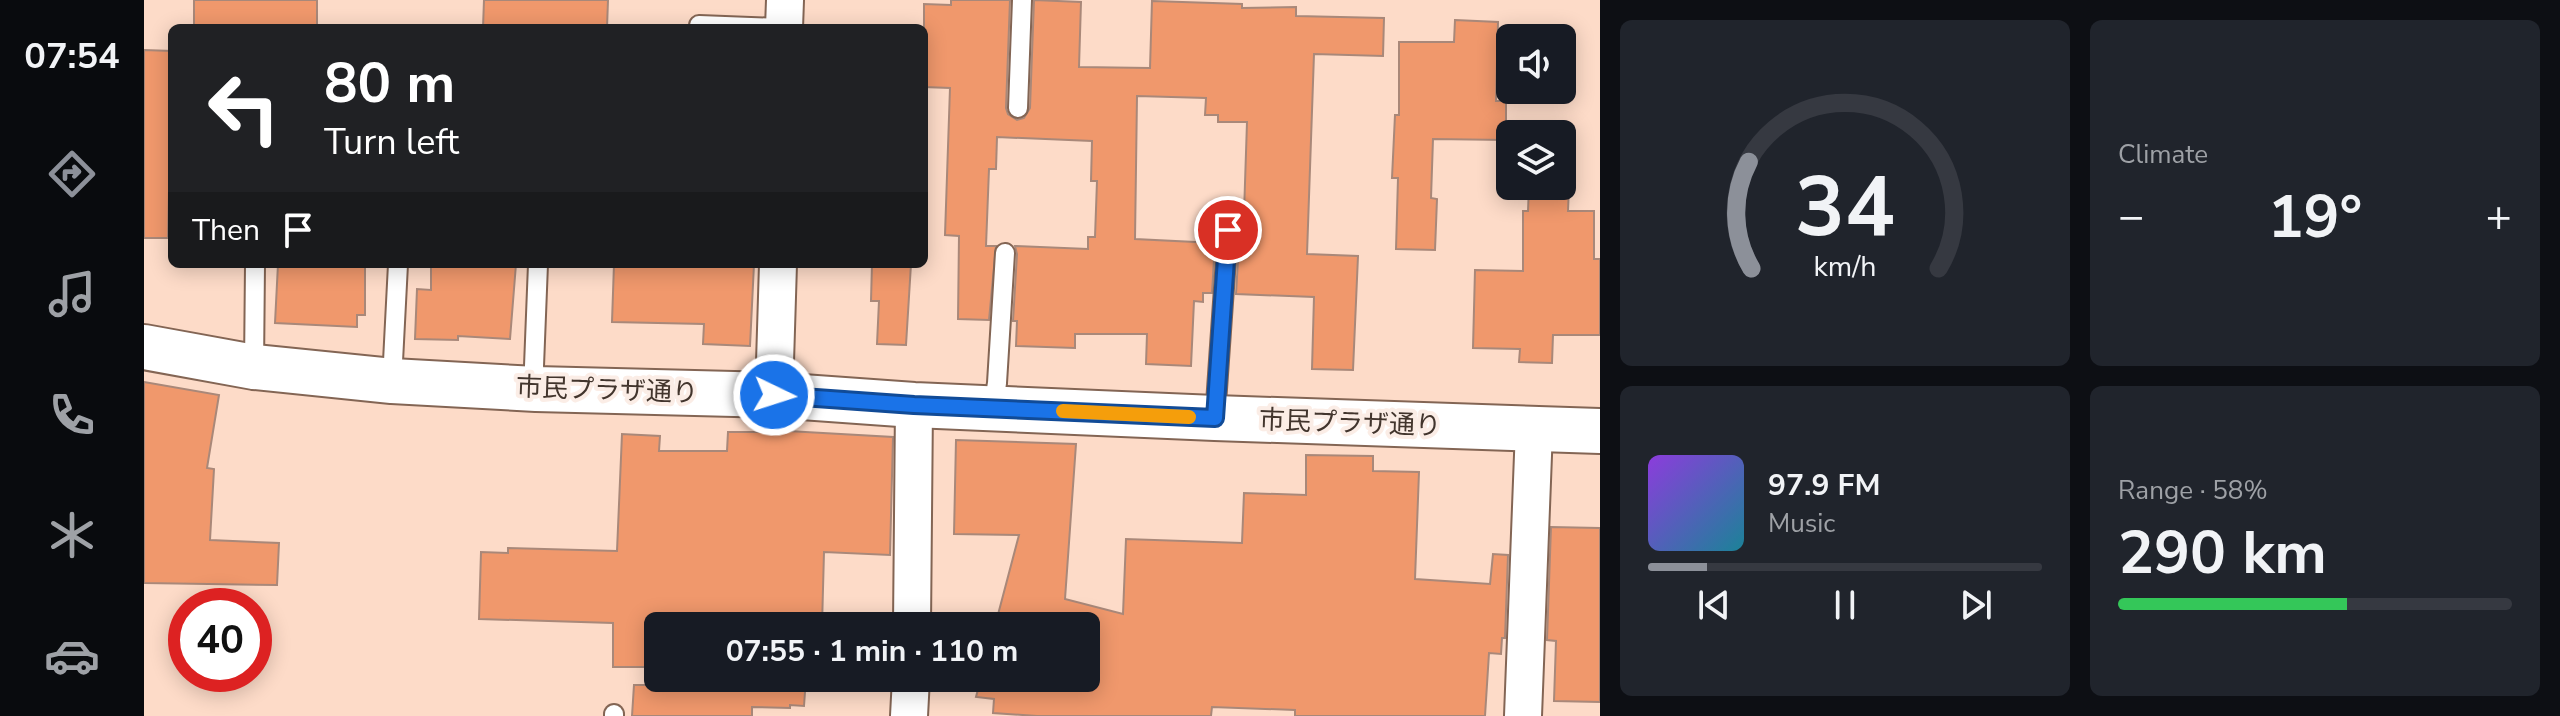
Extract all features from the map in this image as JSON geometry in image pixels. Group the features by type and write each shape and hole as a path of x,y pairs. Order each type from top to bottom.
{"street":[{"path":"782,24 785,0"},
{"path":"774,395 778,268"},
{"name":"市民プラザ通り","path":"144,347 254,367 392,381 536,389 774,395 914,405 1215,418 1600,431"},
{"path":"912,612 914,405"},
{"path":"1523,716 1534,429"},
{"path":"909,716 910,692"}],"lane":[{"path":"1018,108 1022,0"},
{"path":"1215,418 1228,230"},
{"path":"993,408 1005,253"},
{"path":"254,367 255,268"},
{"path":"392,381 398,268"},
{"path":"536,389 538,268"}],"building":[{"path":"194,0 317,0 317,24 194,24"},
{"path":"484,0 608,0 607,24 483,24"},
{"path":"951,0 1010,0 1006,108 1008,114 1017,120 1024,118 1030,108 1034,0 1081,2 1079,67 1150,68 1152,1 1242,4 1242,8 1296,7 1296,16 1384,18 1383,56 1314,54 1307,254 1358,256 1353,370 1312,369 1314,297 1236,294 1239,243 1243,244 1247,122 1218,122 1218,115 1205,115 1206,98 1137,96 1135,239 1215,243 1212,293 1203,293 1203,302 1194,301 1191,366 1146,364 1147,334 1075,334 1075,348 1016,346 1017,321 1013,321 1015,246 1088,249 1088,237 1095,237 1097,181 1091,181 1092,141 997,137 996,169 989,169 986,246 996,246 989,320 958,319 959,236 945,235 950,88 928,87 928,24 924,24 924,4 951,5"},
{"path":"1455,20 1498,22 1496,104 1506,104 1506,120 1496,120 1496,140 1433,139 1431,198 1437,199 1435,250 1396,249 1398,178 1392,178 1395,115 1399,115 1399,42 1454,42"},
{"path":"144,50 168,51 168,238 144,238"},
{"path":"1528,200 1568,200 1568,211 1594,211 1594,259 1600,259 1600,335 1553,335 1552,363 1519,362 1520,349 1473,348 1475,270 1523,271 1523,211 1528,211"},
{"path":"278,268 365,268 365,315 357,315 357,327 275,323"},
{"path":"431,268 516,268 510,339 458,336 458,340 415,339 417,289 431,290"},
{"path":"614,268 754,268 750,346 703,344 704,324 612,322"},
{"path":"872,268 911,268 906,345 877,344 879,301 871,301"},
{"path":"144,382 219,395 207,468 214,469 210,540 279,543 277,585 144,583"},
{"path":"728,432 893,437 890,555 824,552 822,612 644,612 644,667 613,667 613,623 479,619 481,552 508,553 508,548 617,551 622,434 660,436 659,451 727,451"},
{"path":"956,440 1076,444 1065,599 1123,614 1126,539 1242,543 1244,493 1306,495 1306,455 1373,456 1373,471 1419,472 1415,579 1490,584 1493,554 1508,555 1505,638 1502,638 1501,654 1489,653 1485,716 1295,716 1295,710 1212,707 1211,716 993,713 994,699 976,697 977,692 1100,692 1100,612 999,612 1019,535 954,534"},
{"path":"1551,527 1600,528 1600,702 1554,701 1556,641 1547,640"},
{"path":"634,685 644,685 644,692 805,692 804,706 752,707 752,716 632,716"}],"slow traffic":[{"path":"1063,411 1189,417"}],"route":[{"path":"774,395 914,405 1215,418 1228,230"}]}
